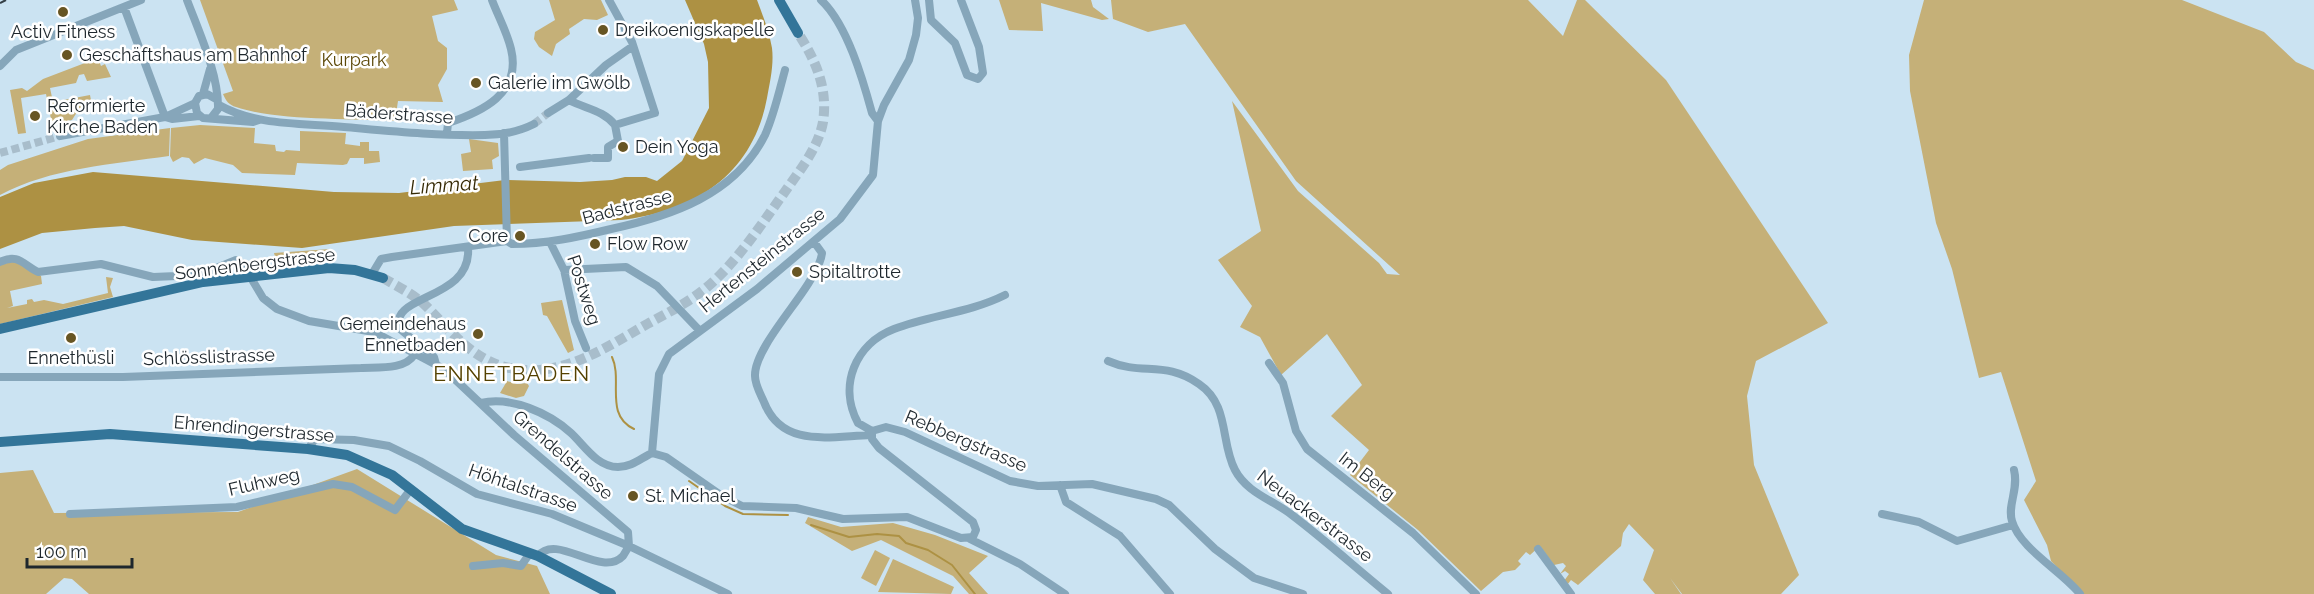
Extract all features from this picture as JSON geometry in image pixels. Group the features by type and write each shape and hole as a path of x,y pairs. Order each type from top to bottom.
{"main road":[{"path":"779,0 797,30"},
{"name":"Sonnenbergstrasse","path":"0,329 203,282 329,268 372,274 383,278"},
{"name":"Ehrendingerstrasse","path":"0,442 110,434 332,452 367,462 411,489 434,510 462,530 534,555 611,594"}],"street":[{"path":"0,66 16,50 141,0"},
{"path":"165,117 172,119 211,117 217,112 218,102 210,69 187,0"},
{"path":"447,134 448,123 481,111 503,93 509,75 511,50 492,0"},
{"path":"609,0 633,46 655,113 615,125"},
{"path":"821,0 833,12 841,28 872,114 878,121"},
{"name":"Hertensteinstrasse","path":"564,270 626,267 657,286 700,331 757,289 848,211 873,176 878,121 913,50 918,23 915,0"},
{"path":"928,0 934,24 955,42 967,75 978,79 983,73 983,64 961,0"},
{"path":"124,7 165,117"},
{"path":"548,113 569,100 596,73 633,46"},
{"path":"60,136 165,117 195,103 203,94 210,69"},
{"name":"Badstrasse","path":"507,241 522,244 550,242 663,218 702,200 716,190 746,161 764,136 785,70"},
{"path":"203,94 210,94 218,102"},
{"path":"520,167 608,158 608,147 618,141 615,125 603,112 588,110 569,100"},
{"name":"Bäderstrasse","path":"218,102 260,119 447,134 504,133 534,124"},
{"path":"195,103 199,116"},
{"name":"Bäderstrasse","path":"211,117 253,122 260,119"},
{"path":"372,274 381,259 507,241 504,133"},
{"name":"Postweg","path":"550,242 564,270 575,321 586,348"},
{"name":"Rebbergstrasse","path":"814,242 821,251 820,262 801,298 766,346 758,361 755,377 769,415 785,431 800,436 872,433 886,427 905,432 1010,481 1038,486 1102,486 1160,500 1181,515 1215,549 1254,578 1303,594"},
{"name":"Grendelstrasse","path":"468,248 468,262 456,282 410,307 400,315 398,320 400,329 434,357 436,364 514,435 628,532 629,546"},
{"path":"0,262 16,258 23,260 34,270 44,272 101,264 153,277 209,271 236,260 242,263 263,298 277,309 309,321 374,332 414,355 436,364"},
{"path":"970,539 976,530 974,522 879,448 872,433 860,426 849,403 852,371 866,349 880,336 896,328 957,314 1005,295"},
{"path":"652,453 653,423 663,364 676,348 700,331"},
{"name":"Schlösslistrasse","path":"0,377 123,377 361,368 399,365 408,362 414,355"},
{"name":"Neuackerstrasse","path":"1108,361 1126,369 1163,368 1188,376 1207,389 1221,412 1234,469 1246,486 1292,514 1388,594"},
{"name":"Im Berg","path":"1269,363 1283,383 1296,431 1307,449 1413,533 1476,594"},
{"path":"481,403 504,402 549,417 606,465 625,466 652,453 666,457 722,496 742,506 791,507 843,519 907,517 970,539 1020,564 1065,594"},
{"name":"Höhtalstrasse","path":"308,449 315,439 380,443 405,452 477,494 552,514 629,546 728,594"},
{"path":"2014,470 2016,489 2011,510 2013,525 2027,544 2080,594"},
{"name":"Fluhweg","path":"70,514 237,507 333,484 352,486 394,510 411,489"},
{"path":"1060,485 1066,502 1120,536 1170,594"},
{"path":"1882,514 1919,522 1957,541 2013,525"},
{"path":"473,566 503,563 521,566 534,555 552,548 596,561 611,562 620,559 629,546"},
{"path":"1538,549 1570,594"}],"green space":[{"name":"Kurpark","path":"200,0 454,0 458,10 432,16 438,41 447,48 447,69 438,85 443,102 398,101 395,121 292,117 234,106 223,94 233,91"},
{"path":"549,0 601,0 608,15 597,20 584,19 569,29 570,34 556,44 552,56 539,47 534,39 535,32 555,20"},
{"path":"999,0 1091,0 1093,7 1109,19 1102,20 1041,3 1043,31 1009,30"},
{"path":"1111,0 1528,0 1563,36 1577,0 1585,0 1666,80 1828,323 1756,361 1747,396 1754,465 1799,575 1781,594 1682,594 1670,578 1681,594 1655,594 1643,580 1654,550 1629,524 1623,533 1621,546 1578,585 1571,580 1567,585 1564,581 1569,574 1565,571 1560,574 1566,566 1563,563 1554,565 1540,546 1530,555 1526,552 1518,561 1521,564 1515,570 1503,572 1481,591 1418,530 1350,475 1369,450 1331,416 1362,385 1327,334 1281,375 1260,337 1240,327 1252,306 1218,260 1261,231 1232,101 1298,191 1379,263 1387,274 1400,275 1296,181 1185,24 1148,32 1113,19"},
{"path":"1924,0 2182,0 2264,32 2296,62 2314,70 2314,594 2083,594 2051,561 2047,545 2024,500 2036,481 2001,372 1979,378 1952,269 1936,223 1910,91 1909,55"},
{"path":"98,58 101,66 105,64 111,77 87,81 84,74 79,75 76,83 50,88 53,102 90,95 91,100 79,109 72,120 52,124 46,94 21,98 26,133 18,134 10,90 22,88 27,91 43,79"},
{"path":"200,125 255,128 254,143 275,145 276,151 284,152 286,150 300,151 300,131 346,133 345,144 360,146 360,142 369,142 369,151 379,151 380,162 364,164 364,158 350,158 347,164 343,165 297,163 295,175 242,173 233,165 205,158 194,164 189,158 182,157 173,162 170,156 171,128"},
{"path":"170,128 169,156 61,173 19,186 0,195 0,170 8,165 88,139"},
{"path":"469,139 498,143 499,156 492,160 493,169 463,171 461,154 471,152"},
{"path":"330,249 333,259 277,264 274,253"},
{"path":"17,260 41,276 42,284 10,291 13,306 7,308 27,304 27,300 32,299 34,302 44,300 63,304 108,293 106,277 113,278 110,287 113,297 0,324 0,265"},
{"path":"562,300 574,350 568,353 547,316 543,315 541,303"},
{"path":"507,381 517,384 527,383 529,386 524,396 516,398 500,393"},
{"path":"357,469 496,555 537,566 550,594 89,594 72,579 64,578 46,594 0,594 0,473 33,470 54,513 238,512"},
{"path":"808,517 841,527 893,523 935,535 988,556 969,573 988,594 969,594 953,576 881,540 852,551 805,523"},
{"path":"875,550 890,558 876,586 861,578"},
{"path":"893,559 954,587 951,594 878,592"}],"shaded area":[{"name":"Limmat","path":"685,0 757,0 772,48 772,61 767,98 760,125 749,148 734,168 716,184 696,198 673,208 648,216 621,220 454,226 302,248 192,240 124,226 42,233 0,249 0,197 34,183 93,172 334,192 399,193 505,180 580,182 646,177 657,181 682,161 709,108 708,62 704,44"}],"waterway":[{"path":"612,357 615,366 619,415 634,429"},
{"path":"689,481 725,506 743,514 788,515"},
{"path":"811,525 849,537 877,534 899,536 906,543 928,550 952,565 975,594"}],"tunnel":[{"path":"383,278 405,290 425,305 457,338 480,356 507,368 524,370 557,367 589,356 693,298 726,268 760,226 802,168 821,132 824,110 822,86 815,64 798,33"},
{"path":"534,124 548,113"},
{"path":"0,153 60,136"}],"railway":[{"path":"0,3 6,0"}],"place":[{"name":"Activ Fitness","path":"63,12"},
{"name":"Dreikoenigskapelle","path":"603,30"},
{"name":"Geschäftshaus am Bahnhof","path":"67,55"},
{"name":"Galerie im Gwölb","path":"476,83"},
{"name":"Reformierte Kirche Baden","path":"35,116"},
{"name":"Dein Yoga","path":"623,147"},
{"name":"Core","path":"520,236"},
{"name":"Flow Row","path":"595,244"},
{"name":"Spitaltrotte","path":"797,272"},
{"name":"Gemeindehaus Ennetbaden","path":"478,334"},
{"name":"Ennethüsli","path":"71,338"},
{"name":"St. Michael","path":"633,496"}],"district":[{"name":"ENNETBADEN","path":"512,374"}]}
